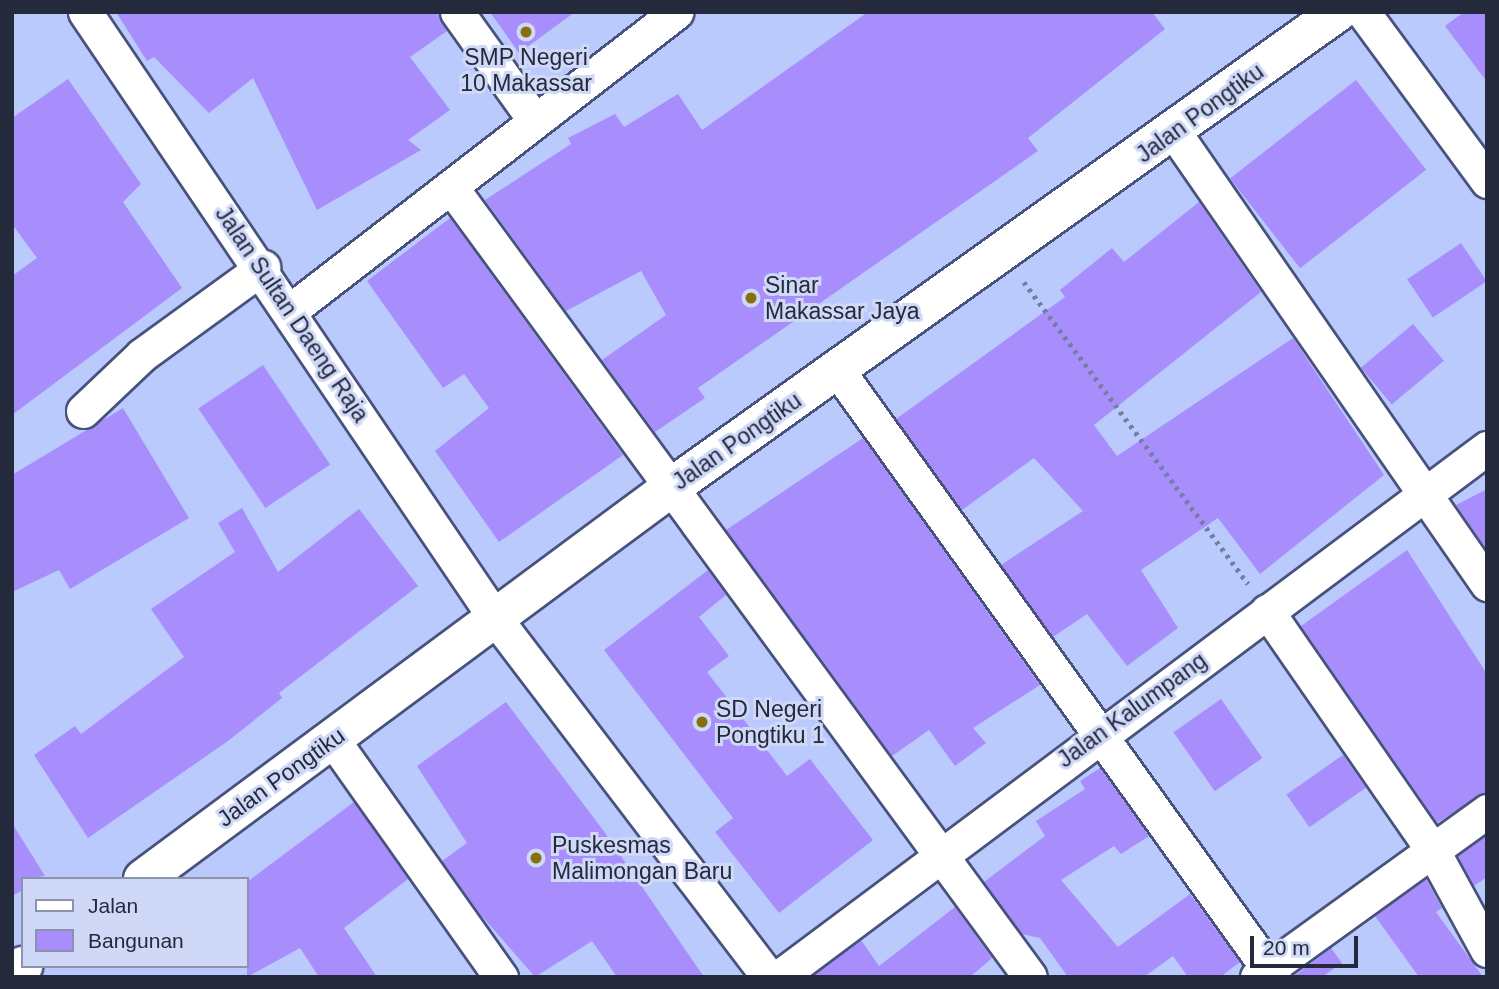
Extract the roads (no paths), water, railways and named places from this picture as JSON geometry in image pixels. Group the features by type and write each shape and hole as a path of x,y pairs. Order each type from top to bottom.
{"street":[{"name":"Jalan Sultan Daeng Raja","path":"85,12 263,267 495,618 768,977"},
{"path":"457,12 535,121"},
{"path":"291,310 676,12"},
{"name":"Jalan Pongtiku","path":"146,877 669,488 839,372 1338,12"},
{"path":"1363,12 1487,181"},
{"path":"1174,132 1487,584"},
{"path":"451,187 669,488 1030,977"},
{"path":"83,411 142,355 263,267"},
{"path":"839,372 1101,731 1266,974 1487,811"},
{"name":"Jalan Kalumpang","path":"779,977 1101,731 1487,448"},
{"path":"1267,611 1433,850 1487,950"},
{"path":"333,740 501,977"}],"place":[{"name":"SMP Negeri 10 Makassar","path":"526,32"},
{"name":"Sinar Makassar Jaya","path":"751,298"},
{"name":"SD Negeri Pongtiku 1","path":"702,722"},
{"name":"Puskesmas Malimongan Baru","path":"536,858"}]}
